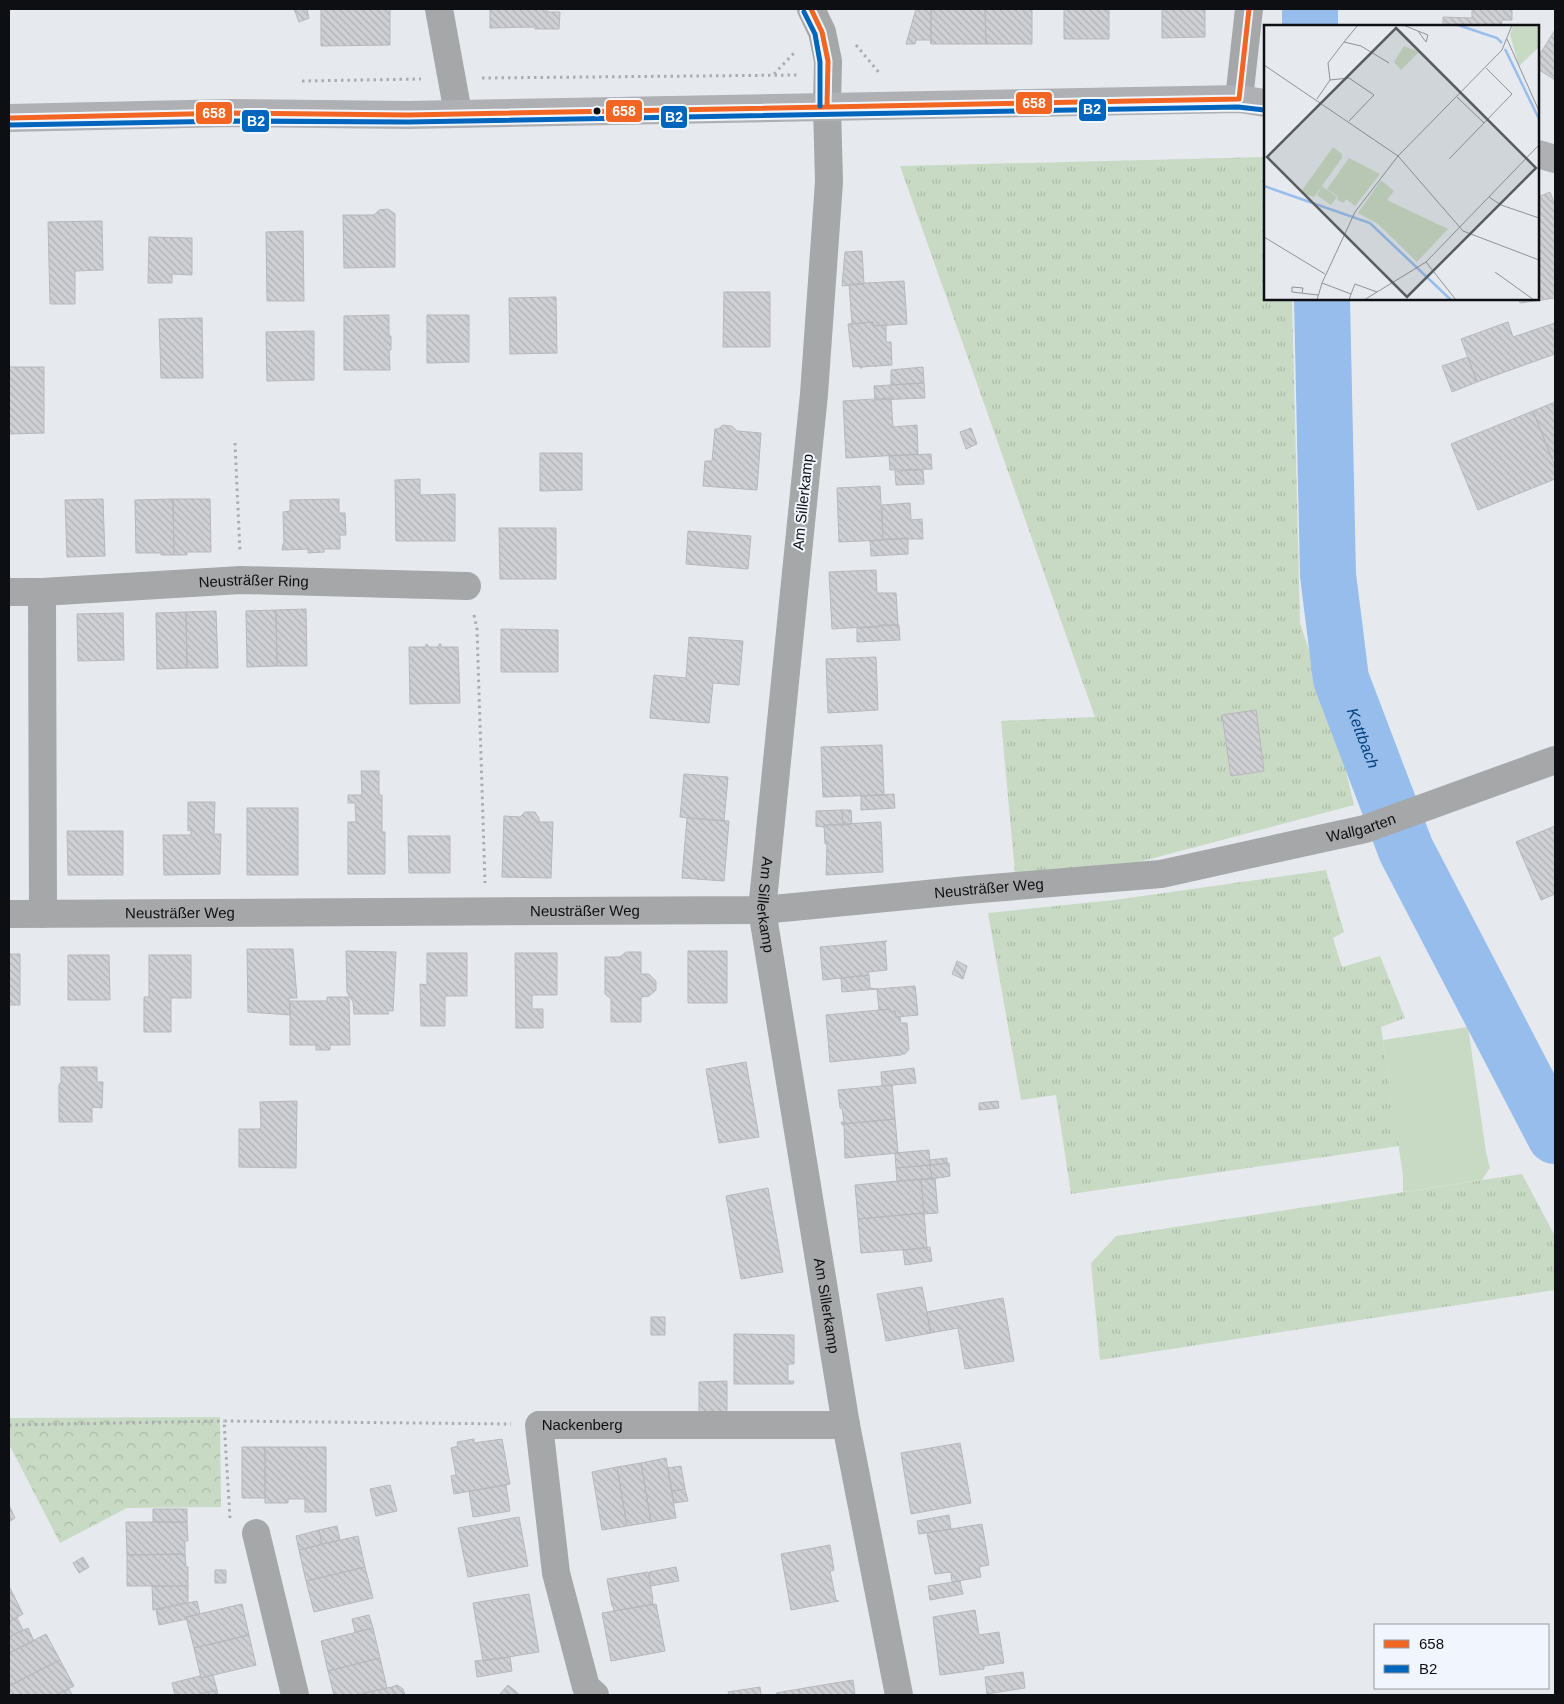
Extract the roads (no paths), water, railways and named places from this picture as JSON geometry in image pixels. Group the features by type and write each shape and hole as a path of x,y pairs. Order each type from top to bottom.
{"main road":[{"path":"9,118 232,113 408,115 1239,99 1264,103"},
{"path":"1539,154 1555,159"}],"street":[{"path":"438,9 453,79 458,113"},
{"name":"Am Sillerkamp","path":"811,9 822,32 828,61 829,182 814,394 762,910 846,1425 899,1695"},
{"path":"1239,99 1248,9"},
{"name":"Neusträßer Ring","path":"9,592 42,592 242,580 467,586"},
{"path":"42,592 44,914"},
{"name":"Wallgarten","path":"1161,874 1365,829 1555,760"},
{"name":"Neusträßer Weg","path":"9,914 762,910 1161,874"},
{"name":"Nackenberg","path":"595,1695 586,1687 556,1574 539,1424 846,1425"},
{"path":"256,1533 295,1695"}],"waterway":[{"name":"Kettbach","path":"1310,9 1310,25"},
{"name":"Kettbach","path":"1322,300 1328,575 1341,679 1406,850 1555,1136"}]}
